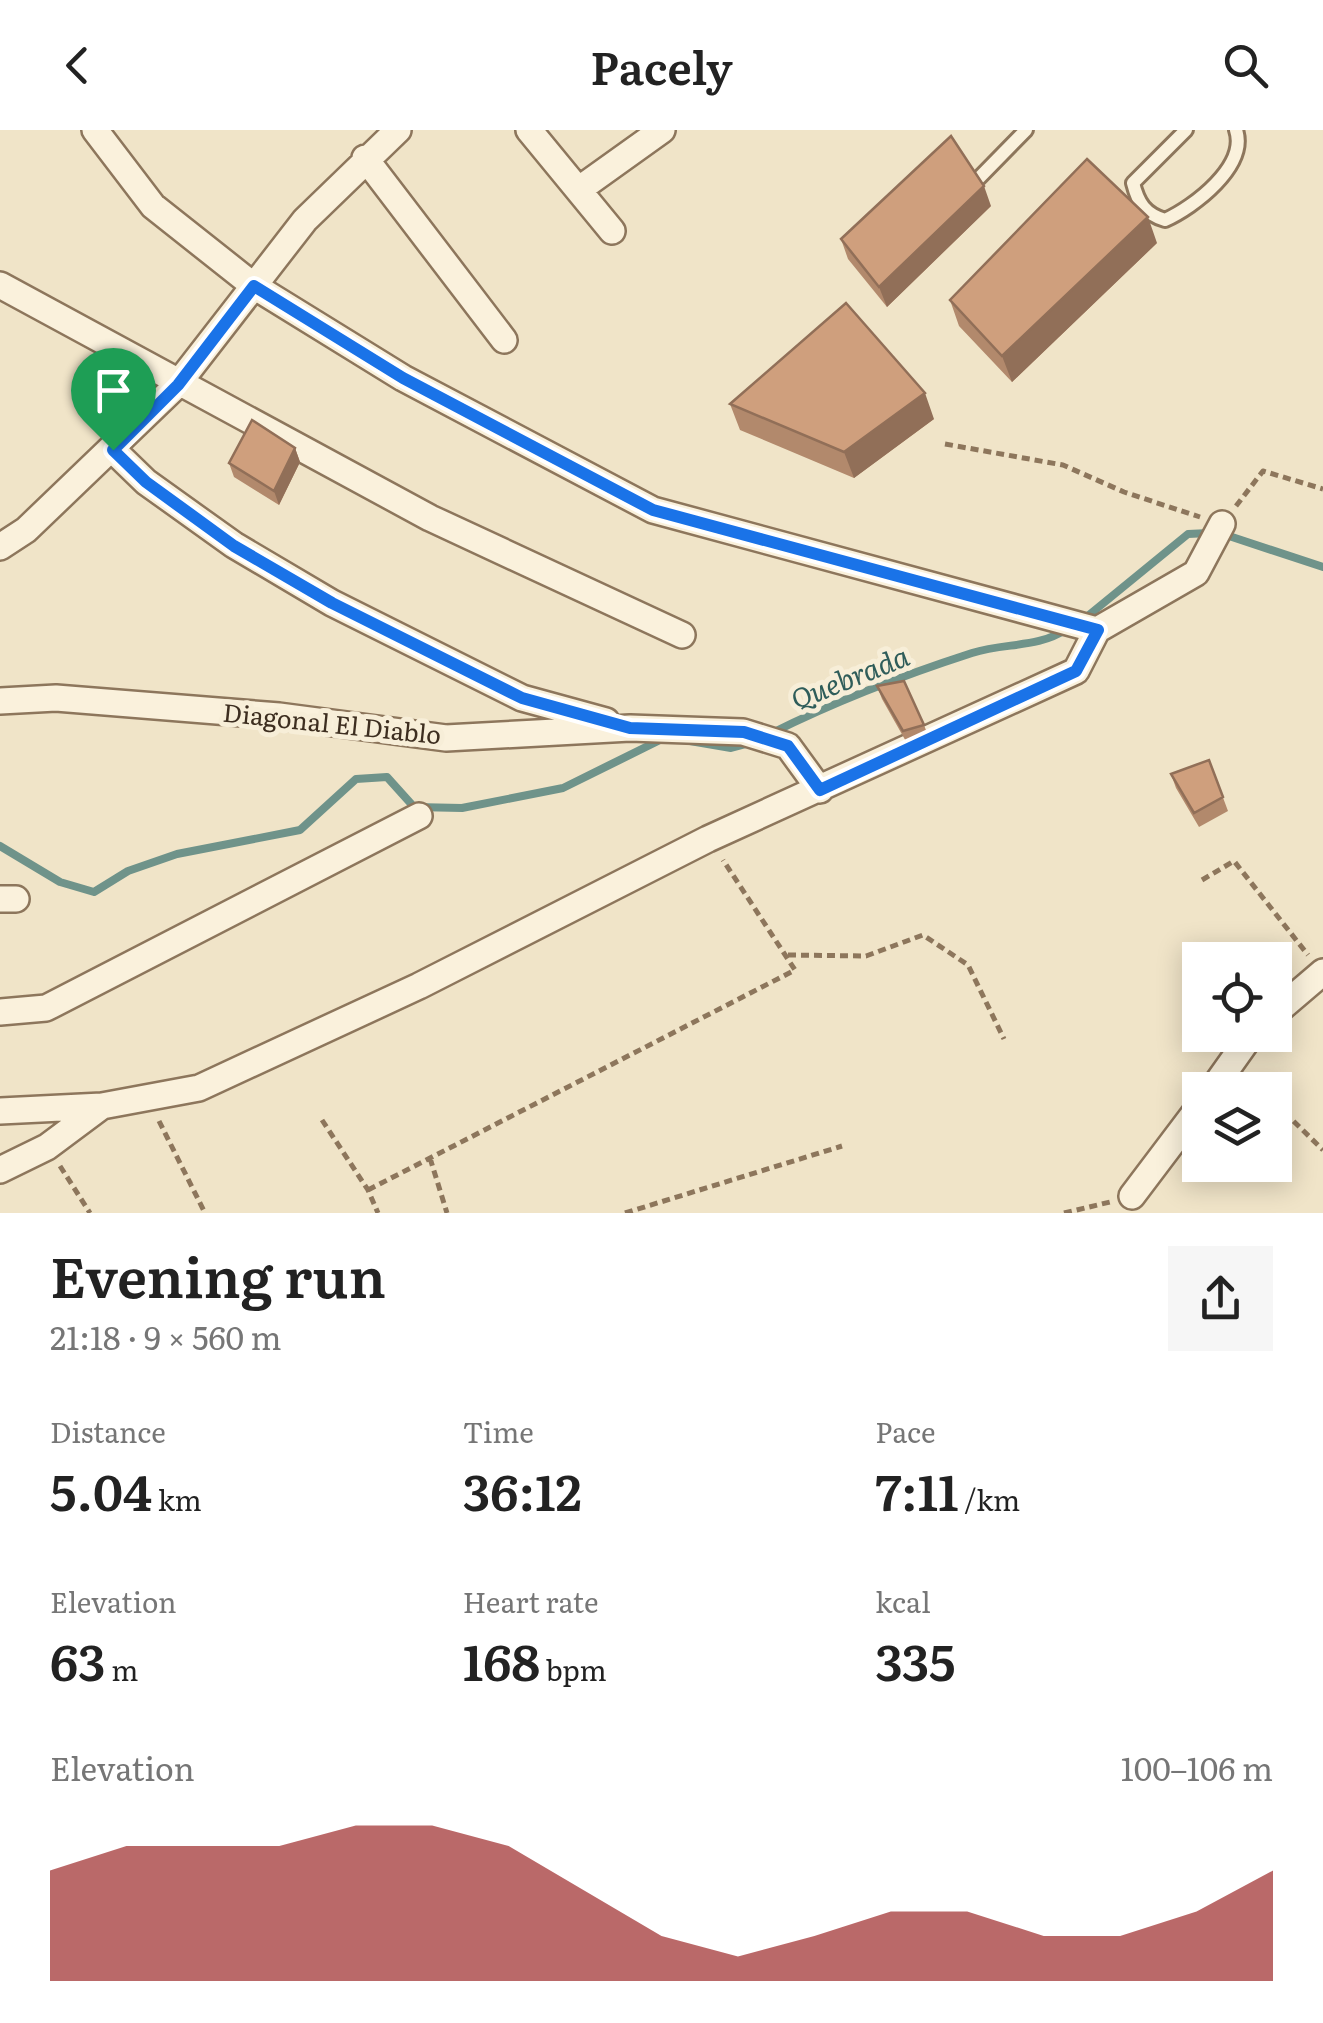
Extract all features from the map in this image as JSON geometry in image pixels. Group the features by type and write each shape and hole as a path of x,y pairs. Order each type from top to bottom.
{"street":[{"path":"95,130 153,206 254,286 403,378 653,510 1091,629"},
{"path":"0,548 26,530 178,385 305,220 364,158 398,130"},
{"path":"529,130 581,188 612,231"},
{"path":"581,188 662,130"},
{"path":"364,158 504,340"},
{"path":"0,285 178,385 430,518 682,636"},
{"path":"113,450 146,482 234,546 332,603 522,698 630,728"},
{"path":"0,1111 102,1106 199,1088 419,986 708,839 1076,671 1091,629 1196,573 1217,534"},
{"name":"Diagonal El Diablo","path":"0,702 56,698 279,716 446,738 630,728 744,732 788,746 820,790"},
{"path":"0,1012 46,1008 419,816"},
{"path":"1292,999 1322,973"},
{"path":"0,1170 47,1147 102,1106"},
{"path":"1132,1196 1182,1130"}],"lane":[{"path":"979,178 1026,130"},
{"path":"1186,130 1133,183 1142,207 1152,216 1165,220 1181,213 1212,185 1236,155 1240,142 1236,130"}],"path":[{"path":"945,444 1063,465 1217,534 1263,471 1323,489"},
{"path":"368,1190 795,970 708,839"},
{"path":"1202,880 1234,861 1322,973"},
{"path":"788,955 866,956 922,935 968,965 1004,1040"},
{"path":"146,1096 205,1213"},
{"path":"322,1120 368,1190 378,1213"},
{"path":"1292,1120 1323,1150"},
{"path":"625,1213 842,1146"},
{"path":"47,1147 90,1213"},
{"path":"430,1158 446,1213"},
{"path":"1064,1213 1132,1196"}],"building":[{"path":"951,136 984,186 879,287 841,239"},
{"path":"1087,159 1148,217 1002,356 950,300"},
{"path":"846,303 925,393 844,452 730,404"},
{"path":"252,420 295,448 274,491 229,463"},
{"path":"904,681 924,725 903,731 877,686"},
{"path":"1209,760 1223,797 1194,813 1171,774"}],"waterway":[{"name":"Quebrada","path":"1084,619 1188,534 1209,533"},
{"name":"Quebrada","path":"1223,534 1323,567"},
{"name":"Quebrada","path":"772,733 921,670 985,650 1044,640 1067,629"},
{"name":"Quebrada","path":"0,846 60,882 94,892 128,871 177,854 300,830 356,779 387,777 414,807 462,808 563,788 662,739"},
{"name":"Quebrada","path":"690,741 731,748 750,743"}],"route":[{"path":"254,286 403,378 653,510 1098,630 1076,671 820,790 788,746 744,732 630,728 522,698 332,603 234,546 146,482 113,450 178,385 254,286"}]}
